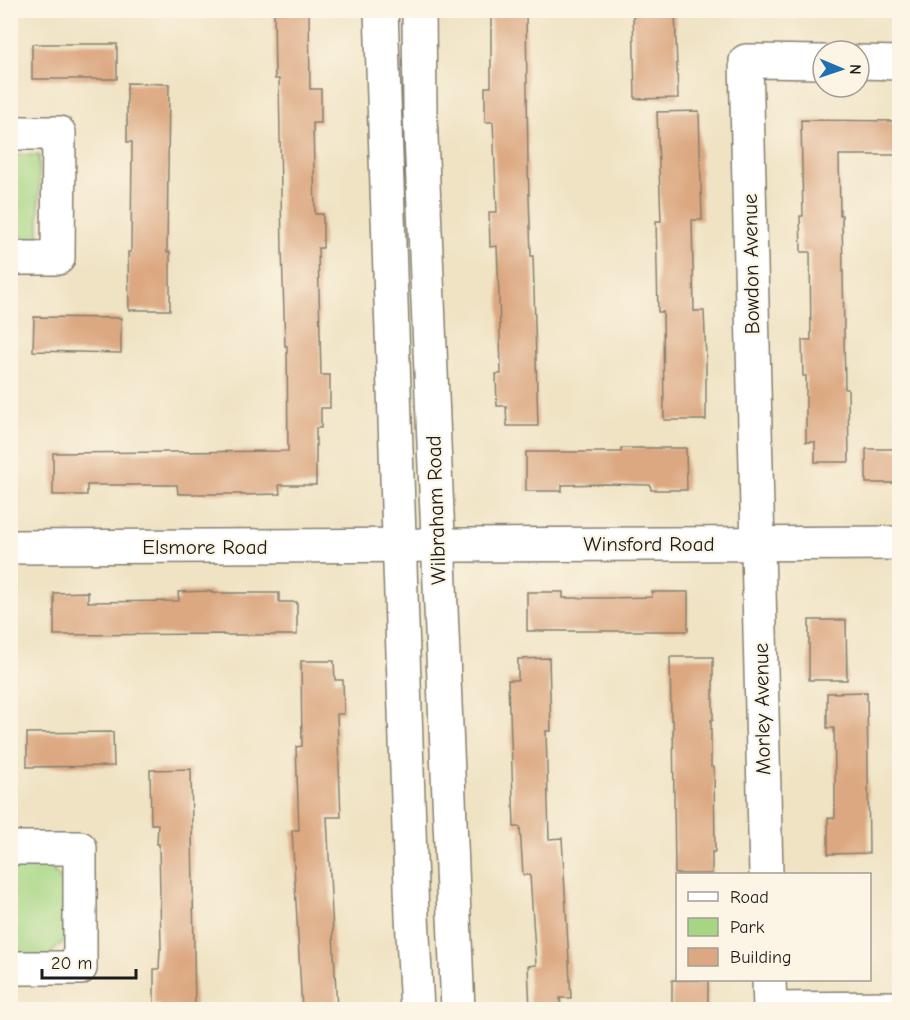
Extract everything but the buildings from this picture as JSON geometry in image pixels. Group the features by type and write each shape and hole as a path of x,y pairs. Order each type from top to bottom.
{"main road":[{"name":"Wilbraham Road","path":"381,10 417,1010"},
{"name":"Wilbraham Road","path":"419,10 420,112 458,1010"},
{"name":"Bowdon Avenue","path":"758,544 746,61 811,62"},
{"path":"871,62 900,63"},
{"path":"10,133 59,133 58,258 10,258"},
{"name":"Winsford Road","path":"399,546 900,543"},
{"name":"Morley Avenue","path":"758,544 766,873"},
{"name":"Elsmore Road","path":"10,547 399,546"},
{"path":"10,848 80,848 80,968 10,968"},
{"path":"769,981 770,1009 900,1008"}],"green space":[{"path":"11,155 39,155 39,238 11,238"},
{"path":"11,865 49,865 66,885 68,937 47,957 11,957"}]}
